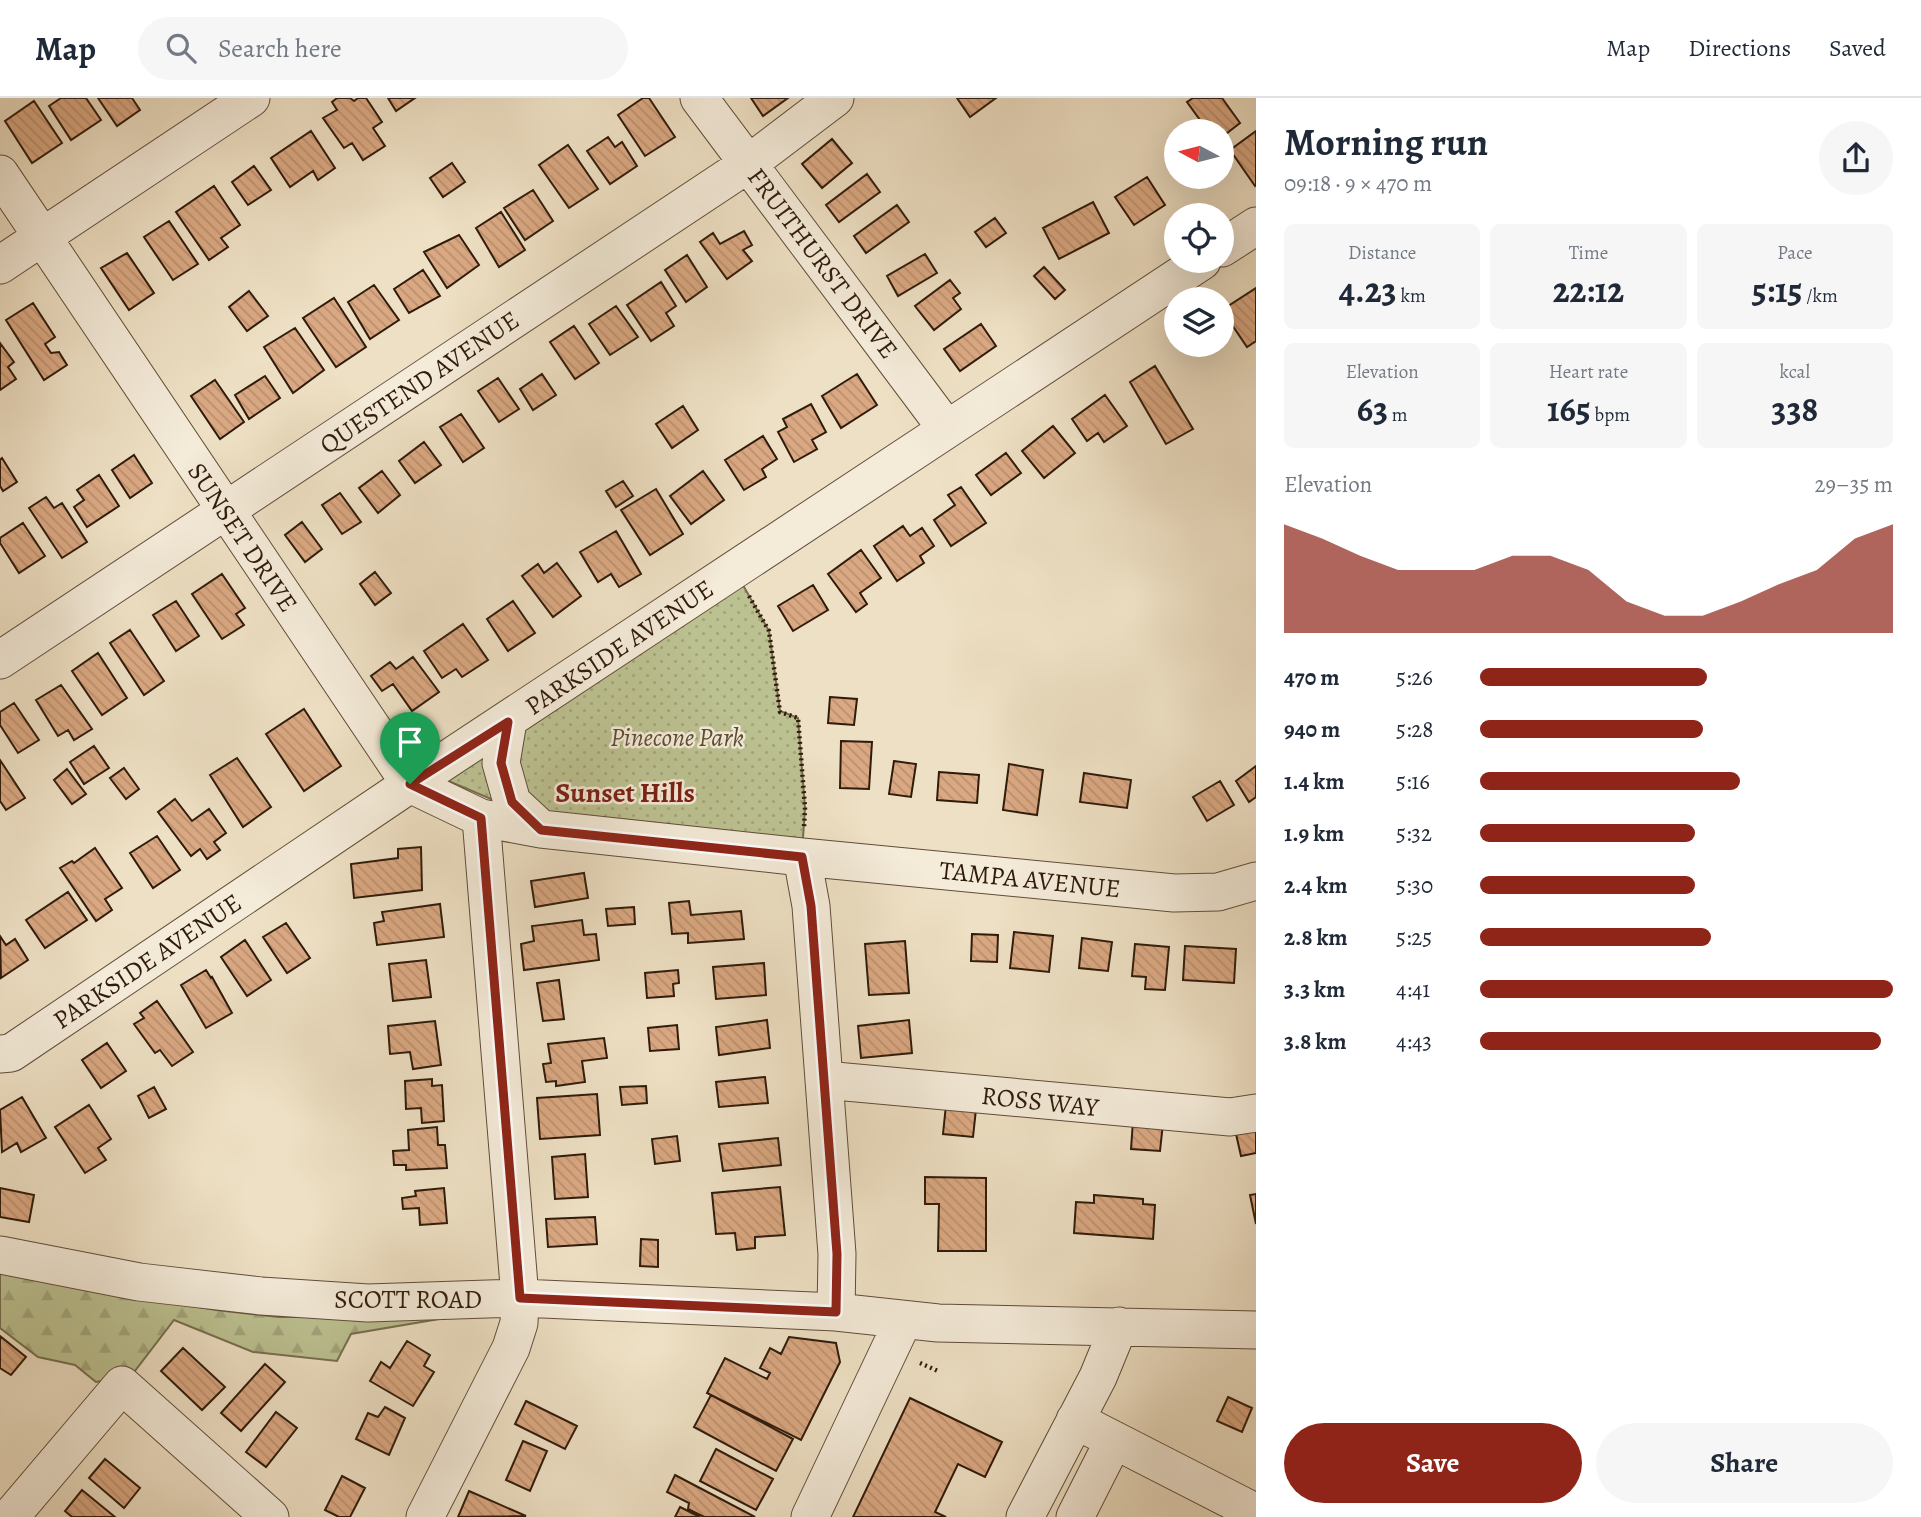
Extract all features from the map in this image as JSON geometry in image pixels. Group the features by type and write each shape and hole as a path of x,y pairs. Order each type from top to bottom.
{"street":[{"path":"0,265 251,98"},
{"name":"FRUITHURST DRIVE","path":"699,98 946,428"},
{"name":"QUESTEND AVENUE","path":"0,660 748,164 835,98"},
{"name":"SUNSET DRIVE","path":"0,174 410,784"},
{"path":"1234,240 1256,226"},
{"name":"PARKSIDE AVENUE","path":"4,1048 508,722 946,428 1184,273"},
{"path":"508,722 501,763 512,802 541,830"},
{"path":"410,784 481,818 541,830 803,844 811,906 837,1254 836,1312"},
{"path":"425,1517 511,1348 519,1324 520,1298 481,818"},
{"name":"TAMPA AVENUE","path":"803,844 1174,893 1218,892 1256,881"},
{"name":"ROSS WAY","path":"824,1080 1230,1117 1256,1113"},
{"name":"SCOTT ROAD","path":"0,1255 139,1282 261,1296 368,1303 520,1298 836,1312 903,1321 1256,1330"},
{"path":"810,1517 903,1321"},
{"path":"1025,1517 1098,1377 1119,1326"},
{"path":"10,1517 122,1385 270,1517"},
{"path":"1075,1420 1245,1507 1247,1517"},
{"path":"1075,1517 1114,1440"}],"path":[{"path":"744,588 769,631 780,712 798,718 805,808 803,844"},
{"path":"920,1363 938,1371"}],"green space":[{"name":"Pinecone Park","path":"735,571 769,631 780,711 798,718 805,808 803,838 812,857 541,829 512,802 508,721"},
{"path":"490,751 498,802 446,780"},
{"path":"0,1272 216,1310 279,1317 451,1317 351,1334 337,1361 253,1352 174,1320 131,1376 96,1382 75,1365 38,1357 0,1328"}],"building":[{"path":"61,98 86,98 101,120 71,140 49,106"},
{"path":"98,98 132,98 140,110 117,126"},
{"path":"337,98 350,98 354,101 366,98 382,122 373,128 385,146 363,160 352,143 344,148 323,118 337,110 332,102"},
{"path":"388,98 415,98 396,111"},
{"path":"643,98 649,98 675,137 645,156 618,115"},
{"path":"751,98 788,98 763,116"},
{"path":"957,98 996,98 970,117"},
{"path":"1193,98 1222,98 1240,123 1234,128 1234,119 1199,119 1187,102"},
{"path":"34,101 62,143 32,163 5,121"},
{"path":"311,131 335,168 318,180 313,171 290,187 271,158"},
{"path":"1256,131 1255,186 1234,156 1234,147"},
{"path":"608,137 615,147 622,142 637,166 610,184 587,151"},
{"path":"832,139 852,163 822,188 802,164"},
{"path":"568,145 598,189 569,208 539,165"},
{"path":"452,163 465,182 443,197 430,178"},
{"path":"254,166 271,190 248,205 232,182"},
{"path":"867,174 880,192 839,222 826,205"},
{"path":"1147,177 1164,206 1134,225 1115,197"},
{"path":"214,186 240,225 221,238 228,247 209,260 176,212"},
{"path":"533,190 553,221 525,240 504,208"},
{"path":"1093,202 1109,233 1059,259 1043,228"},
{"path":"897,205 909,222 866,253 854,236"},
{"path":"501,212 525,250 499,267 476,228"},
{"path":"995,218 1006,233 986,247 975,232"},
{"path":"169,221 198,264 173,280 144,237"},
{"path":"744,231 752,245 743,250 752,261 727,279 700,242 713,233 720,244"},
{"path":"459,235 479,265 447,288 424,252"},
{"path":"127,253 154,293 129,310 101,268"},
{"path":"925,254 937,273 898,296 887,276"},
{"path":"687,255 707,287 686,302 665,270"},
{"path":"1044,267 1065,290 1055,299 1034,276"},
{"path":"423,270 440,296 409,313 394,289"},
{"path":"950,280 960,293 953,298 961,309 934,330 915,306"},
{"path":"661,282 676,306 666,313 674,326 651,341 627,305"},
{"path":"374,285 399,320 370,339 348,302"},
{"path":"1256,288 1256,341 1247,347 1234,328 1234,302"},
{"path":"249,291 268,316 247,331 229,307"},
{"path":"334,298 366,347 336,367 303,318"},
{"path":"33,303 55,337 45,344 51,353 59,352 67,365 44,380 6,320"},
{"path":"616,306 638,337 610,355 589,324"},
{"path":"981,324 996,346 960,371 944,349"},
{"path":"574,326 599,363 575,379 550,342"},
{"path":"295,328 324,370 293,393 264,347"},
{"path":"0,343 14,362 8,367 16,379 0,390"},
{"path":"1155,366 1193,429 1166,444 1130,382"},
{"path":"542,374 556,395 533,410 520,389"},
{"path":"857,374 877,405 841,428 822,396"},
{"path":"265,376 280,398 249,419 235,395"},
{"path":"498,378 519,409 499,422 478,391"},
{"path":"215,380 244,422 220,439 191,396"},
{"path":"1105,395 1127,426 1104,442 1098,433 1087,441 1072,419"},
{"path":"811,404 826,432 812,440 817,449 794,462 778,432 787,427 783,419"},
{"path":"683,406 698,430 672,448 656,424"},
{"path":"461,414 484,448 463,462 440,427"},
{"path":"1053,426 1075,453 1044,478 1022,451"},
{"path":"763,436 777,459 762,469 766,477 744,490 725,460"},
{"path":"424,442 441,465 415,483 399,461"},
{"path":"1006,453 1021,473 991,495 976,475"},
{"path":"134,455 152,483 130,498 112,470"},
{"path":"2,458 17,482 3,491 0,486"},
{"path":"382,471 400,495 378,513 359,488"},
{"path":"703,471 724,500 691,524 670,496"},
{"path":"99,475 119,506 87,527 74,507 84,500 77,490"},
{"path":"623,481 633,496 616,507 606,491"},
{"path":"961,487 986,523 951,546 934,520 955,505 948,495"},
{"path":"656,489 683,534 650,555 621,510"},
{"path":"340,493 361,522 342,534 322,505"},
{"path":"46,497 54,508 62,503 87,542 62,558 29,508"},
{"path":"302,522 322,549 305,562 285,535"},
{"path":"23,523 45,556 19,573 0,543 0,538"},
{"path":"903,526 910,536 922,528 934,546 920,556 924,563 897,581 874,546"},
{"path":"616,531 641,574 619,587 611,574 598,582 580,552"},
{"path":"861,550 881,578 860,593 867,604 856,612 828,574"},
{"path":"557,563 581,596 553,617 522,576 538,564 544,573"},
{"path":"375,572 391,593 375,605 360,584"},
{"path":"222,574 245,608 236,614 244,625 222,639 192,594"},
{"path":"813,585 828,610 793,631 778,606"},
{"path":"176,601 199,636 176,651 153,615"},
{"path":"513,601 535,633 508,651 487,619"},
{"path":"463,624 488,660 462,677 456,669 442,678 424,651"},
{"path":"130,630 164,681 144,695 110,643"},
{"path":"98,653 127,698 102,715 72,671"},
{"path":"413,657 439,692 412,711 393,684 382,691 371,676 390,662 396,669"},
{"path":"61,685 92,729 74,740 68,730 58,736 36,700"},
{"path":"830,697 857,699 854,725 828,723"},
{"path":"14,703 39,740 18,753 0,725 0,712"},
{"path":"304,709 341,766 304,791 266,734"},
{"path":"841,741 872,742 869,789 840,788"},
{"path":"94,746 109,768 84,784 70,762"},
{"path":"237,758 271,807 243,827 210,775"},
{"path":"0,760 25,798 6,810 0,801"},
{"path":"894,761 916,764 911,797 889,794"},
{"path":"1009,764 1043,770 1037,815 1003,810"},
{"path":"1256,766 1256,797 1249,802 1236,781"},
{"path":"124,768 139,789 126,799 110,778"},
{"path":"67,769 86,794 72,804 54,780"},
{"path":"939,772 979,775 977,803 937,800"},
{"path":"1084,773 1131,780 1127,808 1080,802"},
{"path":"1220,781 1234,805 1207,821 1193,797"},
{"path":"175,799 192,821 209,809 226,833 214,842 220,850 207,859 200,849 191,856 158,812"},
{"path":"157,836 180,870 153,888 130,853"},
{"path":"421,847 422,890 354,898 351,864 398,858 398,849"},
{"path":"95,848 122,888 105,899 112,910 96,921 60,868 72,861 74,863"},
{"path":"584,873 588,898 535,907 531,881"},
{"path":"68,892 87,920 45,948 26,920"},
{"path":"689,901 691,915 741,911 744,939 688,943 688,933 672,934 669,903"},
{"path":"440,904 444,937 377,945 374,923 384,921 382,912"},
{"path":"634,907 635,924 608,926 606,909"},
{"path":"582,920 584,935 596,934 599,960 524,970 521,944 534,941 532,926"},
{"path":"286,923 310,958 287,973 263,937"},
{"path":"1014,932 1053,936 1049,972 1010,968"},
{"path":"972,934 998,935 997,962 971,961"},
{"path":"0,936 6,945 15,939 28,960 1,978"},
{"path":"1082,938 1112,942 1108,971 1079,968"},
{"path":"245,940 271,980 247,996 221,957"},
{"path":"905,941 909,993 869,995 865,944"},
{"path":"1135,944 1169,947 1165,990 1145,989 1146,977 1132,976"},
{"path":"1185,946 1236,949 1234,983 1183,980"},
{"path":"426,960 431,997 393,1001 389,964"},
{"path":"764,963 766,995 716,999 713,967"},
{"path":"206,970 232,1013 206,1028 181,985"},
{"path":"678,970 679,983 673,984 674,996 647,998 645,973"},
{"path":"559,980 564,1019 543,1021 537,983"},
{"path":"157,1001 193,1052 172,1066 160,1050 155,1053 134,1024 144,1018 140,1013"},
{"path":"767,1020 770,1048 719,1055 716,1027"},
{"path":"909,1020 912,1053 861,1058 858,1026"},
{"path":"435,1021 441,1065 413,1069 410,1052 390,1054 388,1026"},
{"path":"677,1025 679,1049 650,1051 648,1028"},
{"path":"604,1038 607,1058 582,1061 585,1082 556,1086 556,1081 546,1082 543,1064 551,1063 548,1044"},
{"path":"107,1043 126,1071 101,1088 82,1060"},
{"path":"765,1077 768,1103 719,1107 716,1082"},
{"path":"432,1079 432,1086 442,1085 444,1121 422,1123 421,1108 406,1109 405,1081"},
{"path":"646,1086 647,1103 622,1105 620,1087"},
{"path":"154,1087 166,1109 149,1118 138,1096"},
{"path":"597,1094 600,1135 540,1139 537,1098"},
{"path":"22,1097 46,1138 21,1152 17,1143 2,1152 0,1110"},
{"path":"89,1105 111,1139 98,1148 106,1160 85,1173 55,1127"},
{"path":"946,1105 976,1109 973,1137 943,1134"},
{"path":"1133,1121 1163,1123 1160,1151 1131,1149"},
{"path":"437,1127 438,1145 445,1145 447,1168 406,1170 406,1165 394,1165 393,1151 409,1150 408,1130"},
{"path":"1256,1130 1256,1153 1241,1156 1236,1134"},
{"path":"677,1136 680,1161 655,1164 652,1139"},
{"path":"778,1138 781,1165 723,1171 719,1144"},
{"path":"585,1154 588,1197 555,1199 552,1157"},
{"path":"925,1177 986,1178 986,1251 938,1251 939,1204 925,1204"},
{"path":"780,1187 785,1235 755,1237 755,1248 737,1250 735,1233 716,1234 712,1193"},
{"path":"0,1188 34,1195 29,1222 0,1217"},
{"path":"444,1188 447,1223 420,1225 419,1208 403,1209 402,1198 416,1196 415,1191"},
{"path":"1256,1194 1256,1224 1250,1195"},
{"path":"1094,1195 1143,1199 1143,1204 1155,1205 1153,1239 1074,1233 1076,1202 1094,1203"},
{"path":"595,1217 597,1244 548,1247 546,1219"},
{"path":"641,1239 658,1240 658,1267 640,1266"},
{"path":"0,1336 26,1357 11,1375 0,1368"},
{"path":"789,1337 836,1343 840,1362 801,1440 707,1393 725,1358 767,1379 770,1373 760,1368 770,1348 781,1354"},
{"path":"407,1341 430,1355 424,1366 434,1372 413,1406 370,1381 381,1362 390,1368"},
{"path":"183,1348 225,1387 202,1410 161,1371"},
{"path":"265,1364 285,1382 241,1431 221,1413"},
{"path":"711,1395 793,1439 776,1471 694,1427"},
{"path":"1228,1397 1252,1408 1242,1432 1217,1421"},
{"path":"910,1398 1002,1442 985,1477 958,1464 935,1512 946,1517 853,1517"},
{"path":"526,1401 577,1426 565,1449 515,1424"},
{"path":"385,1407 405,1418 389,1455 356,1439 368,1413 378,1417"},
{"path":"276,1412 297,1428 266,1467 246,1452"},
{"path":"523,1441 547,1451 530,1491 506,1480"},
{"path":"716,1449 773,1479 756,1510 700,1481"},
{"path":"105,1459 140,1488 124,1508 89,1478"},
{"path":"675,1475 755,1517 704,1517 688,1509 689,1503 667,1492"},
{"path":"342,1476 365,1488 350,1517 339,1517 325,1510"},
{"path":"82,1490 115,1517 72,1517 65,1511"},
{"path":"469,1491 526,1516 458,1517"},
{"path":"680,1507 700,1517 675,1517"}],"district":[{"name":"Sunset Hills","path":"625,792"}],"route":[{"path":"508,722 501,763 512,802 541,830 802,857 811,906 837,1254 836,1312 520,1298 481,818 410,784 508,722"}]}
